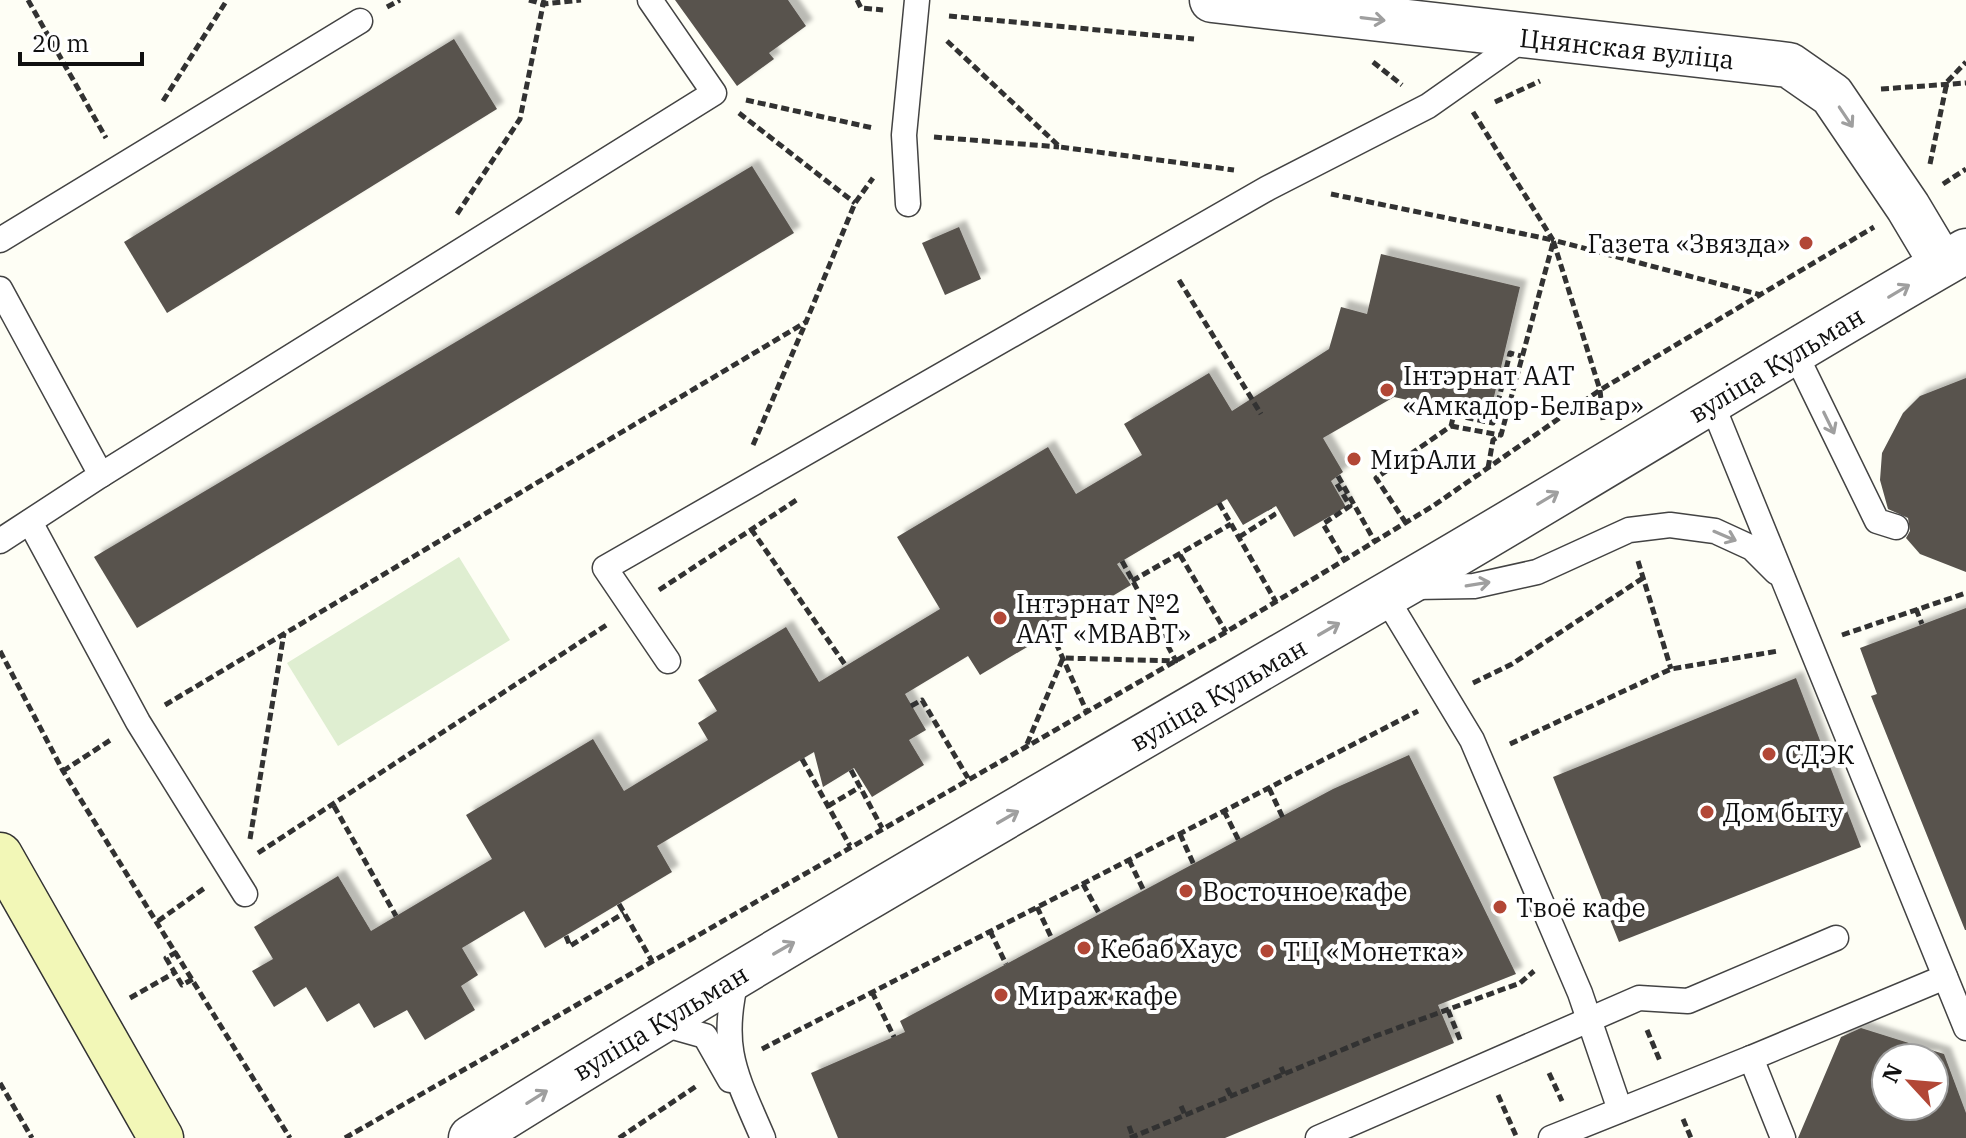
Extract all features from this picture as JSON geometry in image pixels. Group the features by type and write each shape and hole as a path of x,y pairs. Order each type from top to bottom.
{"main road":[{"path":"0,855 161,1138"}],"street":[{"name":"Цнянская вуліца","path":"1212,0 1431,13 1526,37 1789,65 1832,95 1954,258"},
{"name":"вуліца Кульман","path":"471,1138 657,1022 1392,592 1606,462 1712,404 1954,258"}],"lane":[{"path":"0,541 714,93 650,0"},
{"path":"908,204 904,135 917,7"},
{"path":"0,240 360,21"},
{"path":"668,661 605,568 1268,188 1428,106 1526,37"},
{"path":"0,289 101,475"},
{"path":"1795,353 1877,521 1896,527"},
{"path":"1712,404 1966,1028"},
{"path":"30,522 138,722 239,865 245,894"},
{"path":"1620,1110 1589,1021 1480,758 1392,592 1474,586 1537,572 1629,530 1670,525 1715,531 1752,548 1784,581"},
{"path":"1318,1138 1639,998 1688,1001 1836,938"},
{"path":"737,976 727,1017 728,1067 757,1138"},
{"path":"1551,1138 1945,977"},
{"path":"657,1022 705,1036 728,1067 763,1138"},
{"path":"1751,1058 1783,1138"}],"path":[{"path":"28,0 122,166"},
{"path":"162,102 227,0"},
{"path":"529,0 581,0"},
{"path":"453,219 520,119 544,2"},
{"path":"917,7 1060,147 1238,171 1268,188"},
{"path":"1915,202 1947,82 1966,62"},
{"path":"1460,120 1544,79"},
{"path":"1832,95 1947,82 1966,83"},
{"path":"714,93 855,203 731,496 846,666"},
{"path":"345,1138 1345,561 1406,523 1600,390 1966,169"},
{"path":"1342,187 1329,194 1553,242"},
{"path":"1553,242 1600,390"},
{"path":"1488,468 1493,440 1501,435 1553,242"},
{"path":"1165,288 1192,272"},
{"path":"1179,280 1261,414"},
{"path":"63,771 284,633 806,322"},
{"path":"1406,523 1376,478 1451,426 1455,413 1493,423 1510,353 1521,356"},
{"path":"1451,426 1501,435"},
{"path":"1345,561 1323,524 1350,506 1337,482 1375,542"},
{"path":"158,921 803,496"},
{"path":"1219,503 1276,602"},
{"path":"1239,537 1274,515 1270,509"},
{"path":"1132,581 1231,524"},
{"path":"1180,555 1226,632"},
{"path":"1122,561 1176,661"},
{"path":"619,1138 728,1067 1512,664 1643,578"},
{"path":"1480,758 1671,669 1811,646 1966,593"},
{"path":"1916,609 1922,624"},
{"path":"1051,632 1086,710"},
{"path":"239,865 284,633"},
{"path":"0,651 63,771 290,1138"},
{"path":"1063,658 1176,661"},
{"path":"1026,744 1063,658"},
{"path":"911,706 922,700 968,778"},
{"path":"802,759 850,846"},
{"path":"851,770 882,828"},
{"path":"828,806 860,787"},
{"path":"1269,788 1283,818"},
{"path":"333,806 396,916"},
{"path":"1224,811 1239,841"},
{"path":"1180,834 1194,865"},
{"path":"1129,860 1144,891"},
{"path":"1083,883 1100,915"},
{"path":"619,904 652,961"},
{"path":"1037,907 1052,939"},
{"path":"566,936 570,946 624,913"},
{"path":"990,931 1006,964"},
{"path":"177,952 166,958 174,973 182,985 193,979"},
{"path":"93,1019 174,973"},
{"path":"1129,1126 1132,1137 1372,1034 1520,983"},
{"path":"872,992 894,1037"},
{"path":"1281,1067 1284,1074"},
{"path":"0,1083 32,1138"},
{"path":"1493,1083 1517,1138"},
{"path":"1227,1088 1231,1096"},
{"path":"1181,1106 1185,1115"}],"green space":[{"path":"459,557 510,640 338,746 287,663"}],"building":[{"path":"675,0 788,0 806,26 769,53 774,59 737,86"},
{"path":"454,39 497,109 167,313 124,242"},
{"path":"752,166 794,233 137,628 94,557"},
{"path":"959,227 981,279 945,295 922,243"},
{"path":"1381,254 1520,287 1489,418 1394,397 1323,438 1343,472 1331,481 1346,507 1294,537 1276,506 1243,525 1227,499 1117,564 1131,585 980,675 968,656 905,694 926,730 909,740 924,765 872,797 854,768 823,787 814,752 657,846 672,872 545,948 524,911 462,948 478,975 461,986 475,1010 425,1040 407,1010 374,1028 359,1003 327,1022 306,987 274,1007 252,971 273,959 254,927 338,876 371,931 492,859 466,815 593,739 624,791 708,740 698,723 717,711 698,680 786,627 819,682 940,609 897,537 1048,447 1076,494 1142,455 1124,424 1209,373 1232,411 1329,349 1341,307 1367,314"},
{"path":"1966,378 1966,572 1920,554 1906,538 1910,531 1908,518 1888,509 1880,480 1882,453 1903,413 1920,396"},
{"path":"1966,608 1965,930 1871,696 1877,694 1860,648"},
{"name":"Дом быту","path":"1796,678 1861,847 1619,942 1553,777"},
{"name":"ТЦ «Монетка»","path":"1409,755 1516,974 1438,1005 1454,1043 1225,1138 838,1138 811,1073 905,1032 900,1021 1333,789"},
{"path":"1861,1028 1906,1042 1870,1042 1870,1122 1950,1122 1950,1070 1966,1113 1966,1138 1798,1138 1841,1037"}],"place":[{"name":"Газета «Звязда»","path":"1806,243"},
{"name":"Інтэрнат ААТ «Амкадор-Белвар»","path":"1387,390"},
{"name":"МирАли","path":"1354,459"},
{"name":"Інтэрнат №2 ААТ «МВАВТ»","path":"1000,618"},
{"name":"СДЭК","path":"1769,754"},
{"name":"Дом быту","path":"1707,812"},
{"name":"Восточное кафе","path":"1186,891"},
{"name":"Твоё кафе","path":"1500,907"},
{"name":"Кебаб Хаус","path":"1084,948"},
{"name":"ТЦ «Монетка»","path":"1267,951"},
{"name":"Мираж кафе","path":"1001,995"}]}
